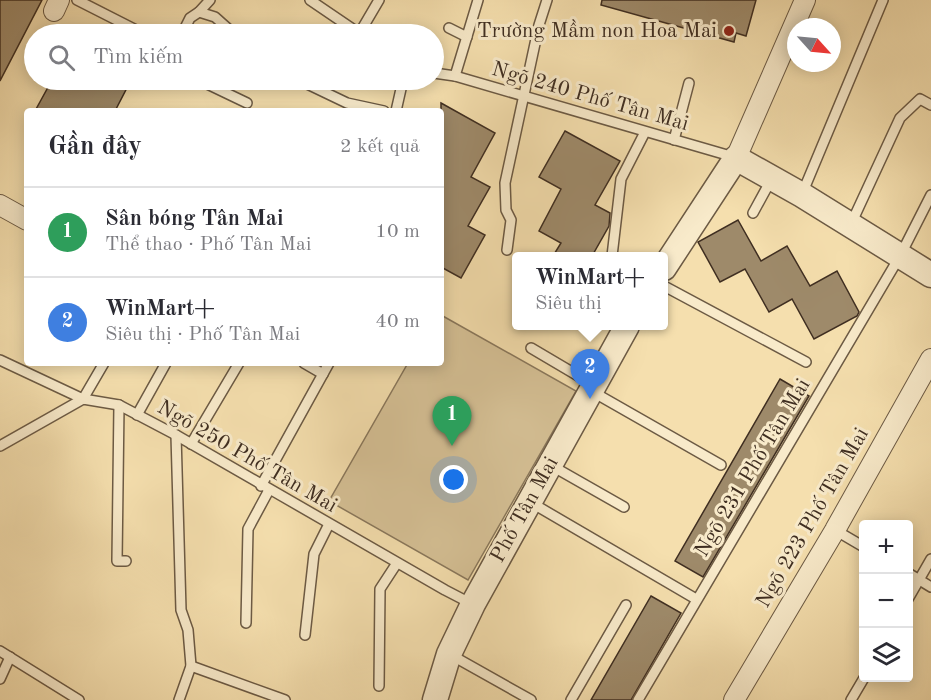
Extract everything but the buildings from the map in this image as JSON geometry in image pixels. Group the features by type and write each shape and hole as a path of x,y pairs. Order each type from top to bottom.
{"street":[{"path":"668,260 736,158 805,0"},
{"path":"736,158 802,195 931,275"},
{"path":"0,205 24,218"},
{"name":"Phố Tân Mai","path":"435,700 449,654 473,604 625,330"},
{"name":"Ngõ 223 Phố Tân Mai","path":"734,700 835,530 931,359"}],"lane":[{"path":"76,0 124,24"},
{"path":"187,24 190,18 210,0"},
{"path":"310,0 345,24"},
{"path":"365,24 379,0"},
{"path":"455,76 478,0"},
{"path":"507,250 511,220 506,210 505,183 539,25 548,0"},
{"path":"802,195 883,0"},
{"path":"199,12 214,17 222,24"},
{"path":"449,28 467,38"},
{"name":"Ngõ 240 Phố Tân Mai","path":"444,74 736,158"},
{"path":"674,140 689,83"},
{"path":"220,90 247,103"},
{"path":"320,90 347,103 370,108"},
{"path":"397,108 401,90"},
{"path":"850,226 900,118 920,99 931,105"},
{"path":"612,252 621,179 645,132"},
{"path":"753,213 773,178"},
{"name":"Ngõ 231 Phố Tân Mai","path":"638,700 900,256 931,195"},
{"path":"668,289 806,362"},
{"path":"531,348 721,465"},
{"name":"Ngõ 250 Phố Tân Mai","path":"0,360 83,399 119,405 473,604"},
{"path":"0,446 83,399 102,366"},
{"path":"137,415 164,366"},
{"path":"191,444 237,366"},
{"path":"309,366 323,374"},
{"path":"246,623 248,529 265,488 327,366"},
{"path":"119,405 117,561 126,561"},
{"path":"176,435 181,610 189,630 191,666 179,700"},
{"path":"550,465 624,507"},
{"path":"529,501 696,599"},
{"path":"305,635 314,554 329,524"},
{"path":"835,530 859,544"},
{"path":"913,592 931,559"},
{"path":"379,686 380,589 397,563"},
{"path":"911,574 931,587"},
{"path":"571,700 626,605"},
{"path":"0,651 79,700"},
{"path":"449,654 531,700"},
{"path":"0,679 10,657"},
{"path":"191,666 285,700"},
{"path":"852,700 862,682"}],"shaded area":[{"path":"444,317 576,391 468,580 329,501 406,366 444,366"}],"place":[{"name":"Trường Mầm non Hoa Mai","path":"729,31"},
{"name":"WinMart+","path":"590,399"},
{"name":"Sân bóng Tân Mai","path":"452,446"}]}
